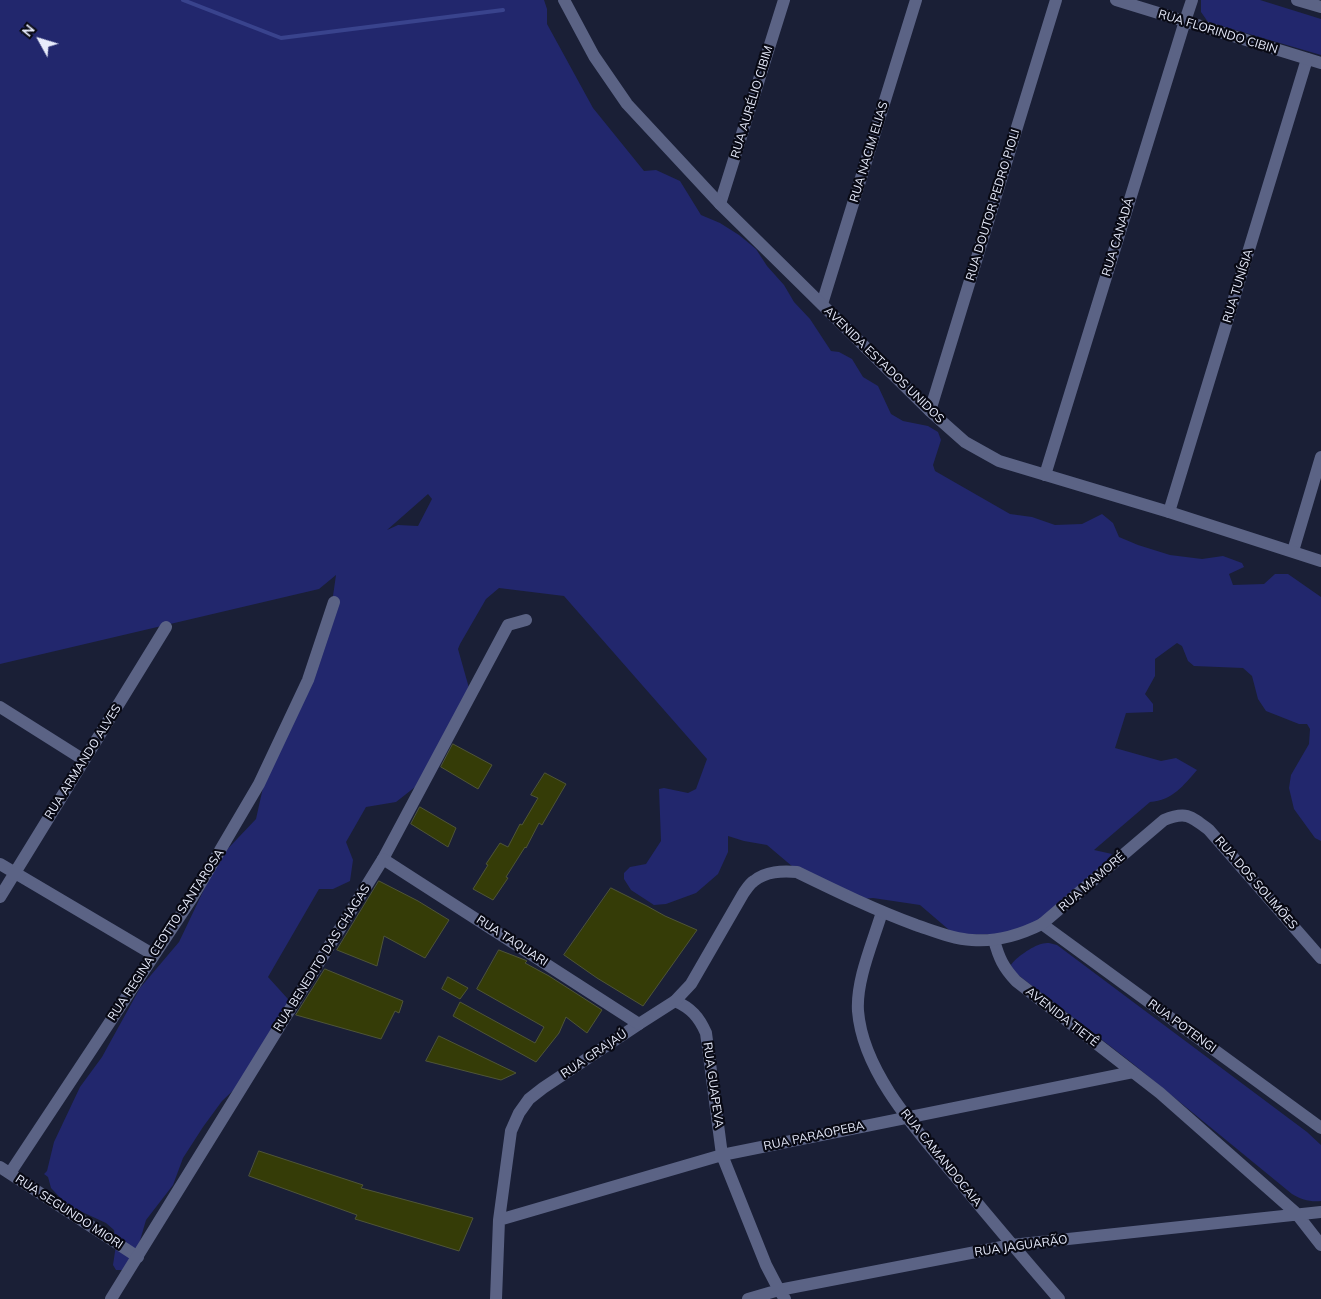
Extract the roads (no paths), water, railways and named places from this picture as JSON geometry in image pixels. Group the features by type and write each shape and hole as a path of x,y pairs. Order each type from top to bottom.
{"street":[{"name":"AVENIDA ESTADOS UNIDOS","path":"564,0 594,56 627,104 720,204 930,411 966,442 999,461 1169,512 1321,561"},
{"name":"RUA AURÉLIO CIBIM","path":"720,204 784,0"},
{"name":"RUA NACIM ELIAS","path":"822,304 916,0"},
{"name":"RUA DOUTOR PEDRO PIOLI","path":"930,411 1056,0"},
{"name":"RUA FLORINDO CIBIN","path":"1116,0 1321,63"},
{"name":"RUA CANADÁ","path":"1045,475 1192,0"},
{"path":"1296,0 1321,7"},
{"name":"RUA TUNÍSIA","path":"1169,512 1307,59"},
{"path":"1293,551 1321,457"},
{"name":"RUA REGINA CEOTTO SANTAROSA","path":"5,1170 192,898 259,784 308,680 334,602"},
{"name":"RUA BENEDITO DAS CHAGAS","path":"111,1299 383,859 508,625 526,620"},
{"name":"RUA ARMANDO ALVES","path":"0,897 166,627"},
{"path":"0,707 84,760"},
{"name":"RUA MAMORÉ","path":"994,940 1026,932 1042,924 1164,820 1185,815"},
{"name":"RUA DOS SOLIMÕES","path":"1185,815 1197,820 1209,830 1321,958"},
{"name":"RUA TAQUARI","path":"383,859 639,1024"},
{"path":"0,864 154,955"},
{"path":"675,1001 691,984 743,894 754,881 767,874 782,871 797,872 882,912 947,936 971,940 994,940"},
{"name":"RUA CAMANDOCAIA","path":"882,912 860,988 858,1011 863,1039 876,1071 906,1117 1059,1299"},
{"name":"RUA POTENGI","path":"1042,924 1318,1121"},
{"name":"AVENIDA TIETÊ","path":"994,940 999,958 1005,970 1016,982 1160,1093 1296,1214 1321,1245"},
{"name":"RUA GRAJAÚ","path":"499,1220 511,1131 519,1113 529,1099 675,1001"},
{"name":"RUA GUAPEVA","path":"675,1001 693,1012 706,1033 722,1155 766,1265 782,1294"},
{"name":"RUA PARAOPEBA","path":"499,1220 722,1155 1133,1072"},
{"name":"RUA SEGUNDO MIORI","path":"5,1170 138,1257"},
{"name":"RUA JAGUARÃO","path":"748,1299 782,1294 1012,1245 1321,1212"},
{"path":"496,1299 499,1220"}],"waterway":[{"path":"183,0 281,38 503,10"}]}
